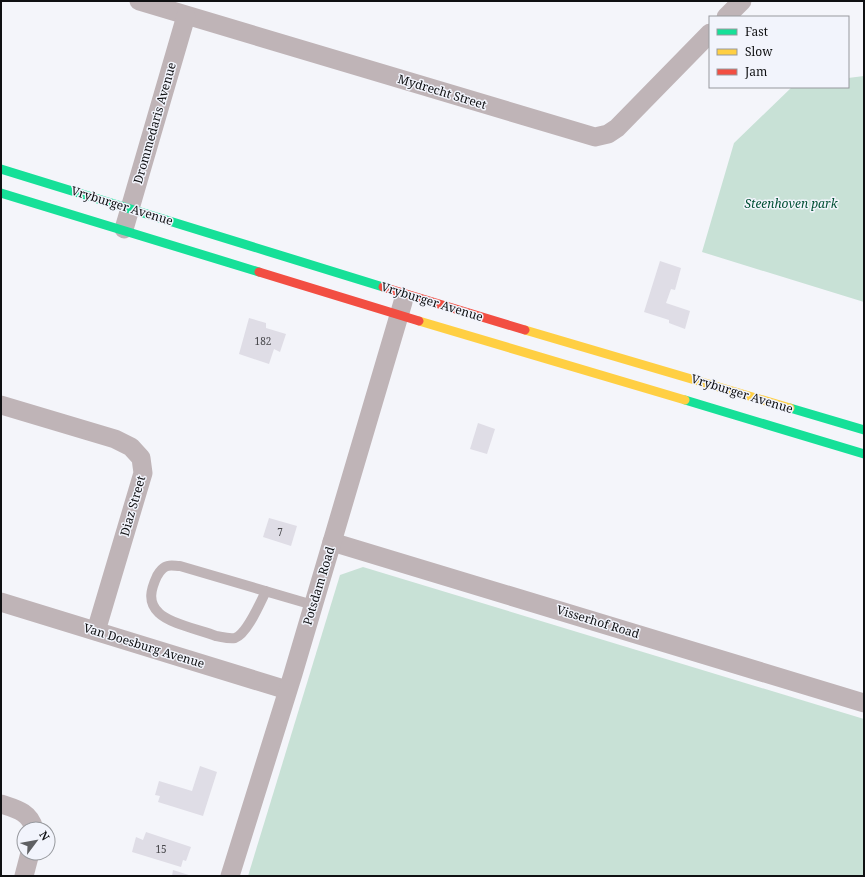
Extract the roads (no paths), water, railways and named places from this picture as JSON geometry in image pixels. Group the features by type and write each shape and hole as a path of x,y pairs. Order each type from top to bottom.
{"street":[{"name":"Mydrecht Street","path":"139,1 595,137 608,134 617,128 709,34"},
{"path":"727,16 742,1"},
{"name":"Drommedaris Avenue","path":"124,230 186,16"},
{"name":"Vryburger Avenue","path":"1,169 405,294 864,430"},
{"name":"Vryburger Avenue","path":"1,193 400,315 864,454"},
{"name":"Potsdam Road","path":"230,876 332,542 405,294"},
{"name":"Diaz Street","path":"1,405 114,439 131,447 141,458 143,473 96,631"},
{"name":"Visserhof Road","path":"332,542 864,703"},
{"name":"Van Doesburg Avenue","path":"1,602 287,690"},
{"path":"1,804 20,810 30,818 31,821"},
{"path":"24,876 28,861"}],"lane":[{"path":"266,591 248,626 235,638 216,636 165,618 157,612 152,604 150,596 152,586 160,571 165,566 172,565 266,591 313,605"}],"park label":[{"name":"Steenhoven park","path":"791,204"}]}
